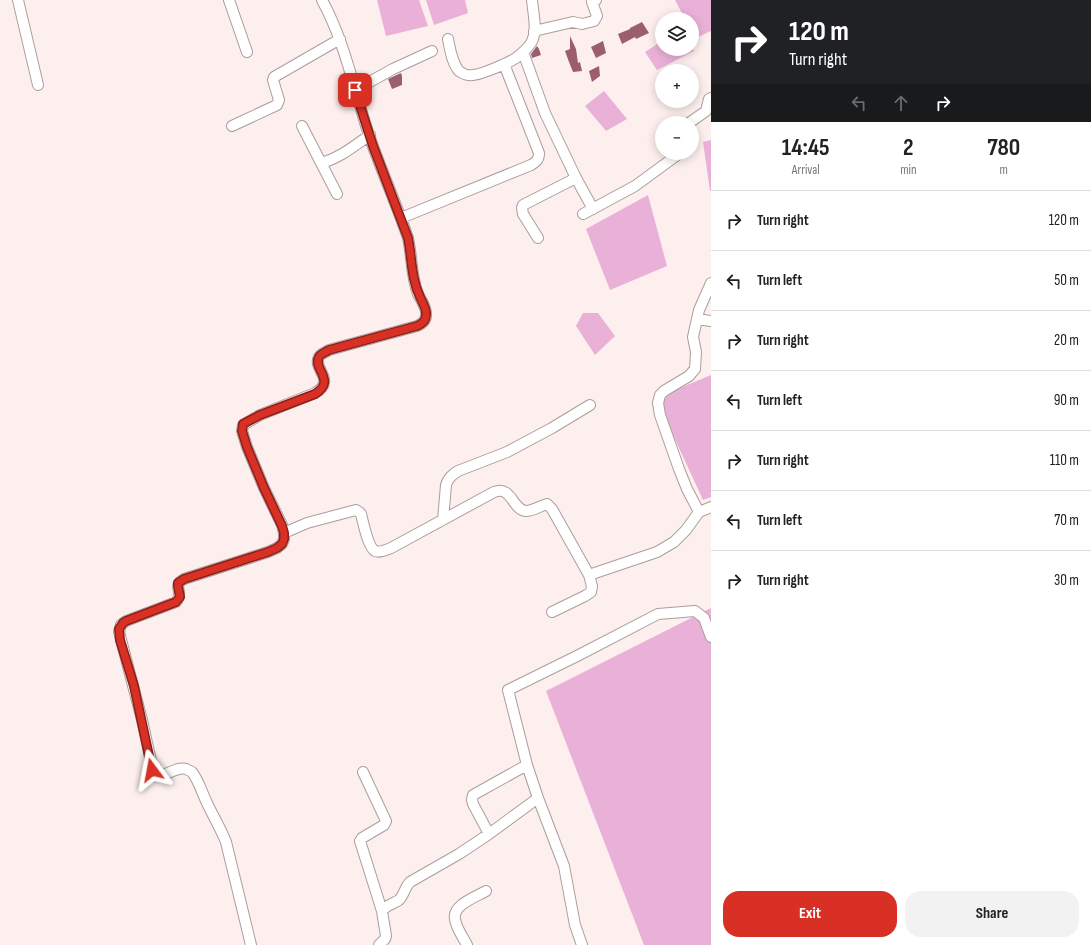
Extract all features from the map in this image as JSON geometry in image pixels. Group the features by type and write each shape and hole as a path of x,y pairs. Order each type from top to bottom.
{"street":[{"path":"18,0 38,85"},
{"path":"229,0 247,52"},
{"path":"251,945 222,830 207,804 195,778 188,769 184,768 161,775 152,770 142,720 119,632 121,626 126,621 176,602 180,597 178,583 181,581 268,552 282,544 284,533 282,526 247,447 242,431 243,424 260,415 315,394 320,390 323,387 324,382 318,362 319,357 323,353 329,350 417,326 424,321 426,316 426,312 417,292 413,276 409,243 401,218 381,168 340,39 329,12 322,0"},
{"path":"448,39 454,63 459,71 466,75 486,72 515,59 532,42 534,31 532,0"},
{"path":"534,31 573,22 582,24 594,21 597,16 592,2 596,0"},
{"path":"232,126 277,105 279,100 273,80 274,77 340,39"},
{"path":"355,90 393,69 432,51"},
{"path":"523,52 545,113 576,178 593,209"},
{"path":"401,218 531,165 537,160 539,153 504,64"},
{"path":"699,116 706,111 709,99 711,98"},
{"path":"302,126 337,194"},
{"path":"321,163 341,155 370,135"},
{"path":"584,214 635,186 670,160"},
{"path":"538,238 523,214 523,205 576,178"},
{"path":"699,512 679,469 660,415 658,403 660,395 664,391 689,376 695,369 696,352 693,337 700,310 711,283"},
{"path":"697,319 711,321"},
{"path":"443,520 446,485 451,475 507,452 590,406"},
{"path":"284,533 307,523 356,510 361,514 372,548 381,552 499,490 502,490 520,509 524,511 547,504 556,514 588,575 592,586 591,592 552,612"},
{"path":"588,575 657,552 674,542 686,530 699,512 711,507"},
{"path":"582,945 575,925 564,866 527,765 508,690 658,614 695,611 704,618 711,637"},
{"path":"489,834 473,804 472,798 476,793 527,765"},
{"path":"363,772 386,821 384,825 362,838 360,841 382,911 386,936 379,945"},
{"path":"382,911 400,898 406,886 410,882 459,854 538,798"},
{"path":"467,945 455,920 456,911 460,905 486,891"}],"shaded area":[{"path":"377,0 419,0 428,26 386,36"},
{"path":"426,0 465,0 468,13 434,25"},
{"path":"675,0 711,0 711,31 699,37 699,12 681,12"},
{"path":"655,46 655,56 684,56 669,64 655,64 655,67 645,52"},
{"path":"604,91 627,119 606,131 585,106"},
{"path":"711,140 711,190 710,191 703,142"},
{"path":"648,195 667,266 610,290 586,229"},
{"path":"583,313 598,313 615,336 595,355 576,326"},
{"path":"711,375 711,497 703,500 656,398"},
{"path":"711,608 711,945 644,945 546,691"}],"building":[{"path":"642,22 649,33 636,39 635,37 622,44 618,34"},
{"path":"570,36 576,49 578,63 580,62 582,71 573,72 565,51 570,49"},
{"path":"603,41 606,53 596,58 591,47"},
{"path":"537,46 541,55 532,58 531,54"},
{"path":"599,66 600,76 592,82 589,71"},
{"path":"401,73 402,85 392,89 388,79"}],"route":[{"path":"152,770 142,720 134,686 120,640 119,629 126,621 176,602 180,597 178,583 184,579 268,552 282,544 284,539 282,526 247,447 242,431 243,424 260,415 315,394 320,390 323,387 324,382 318,362 319,357 323,353 329,350 417,326 424,321 426,316 426,312 417,292 413,276 408,238 373,146 355,90"}]}
